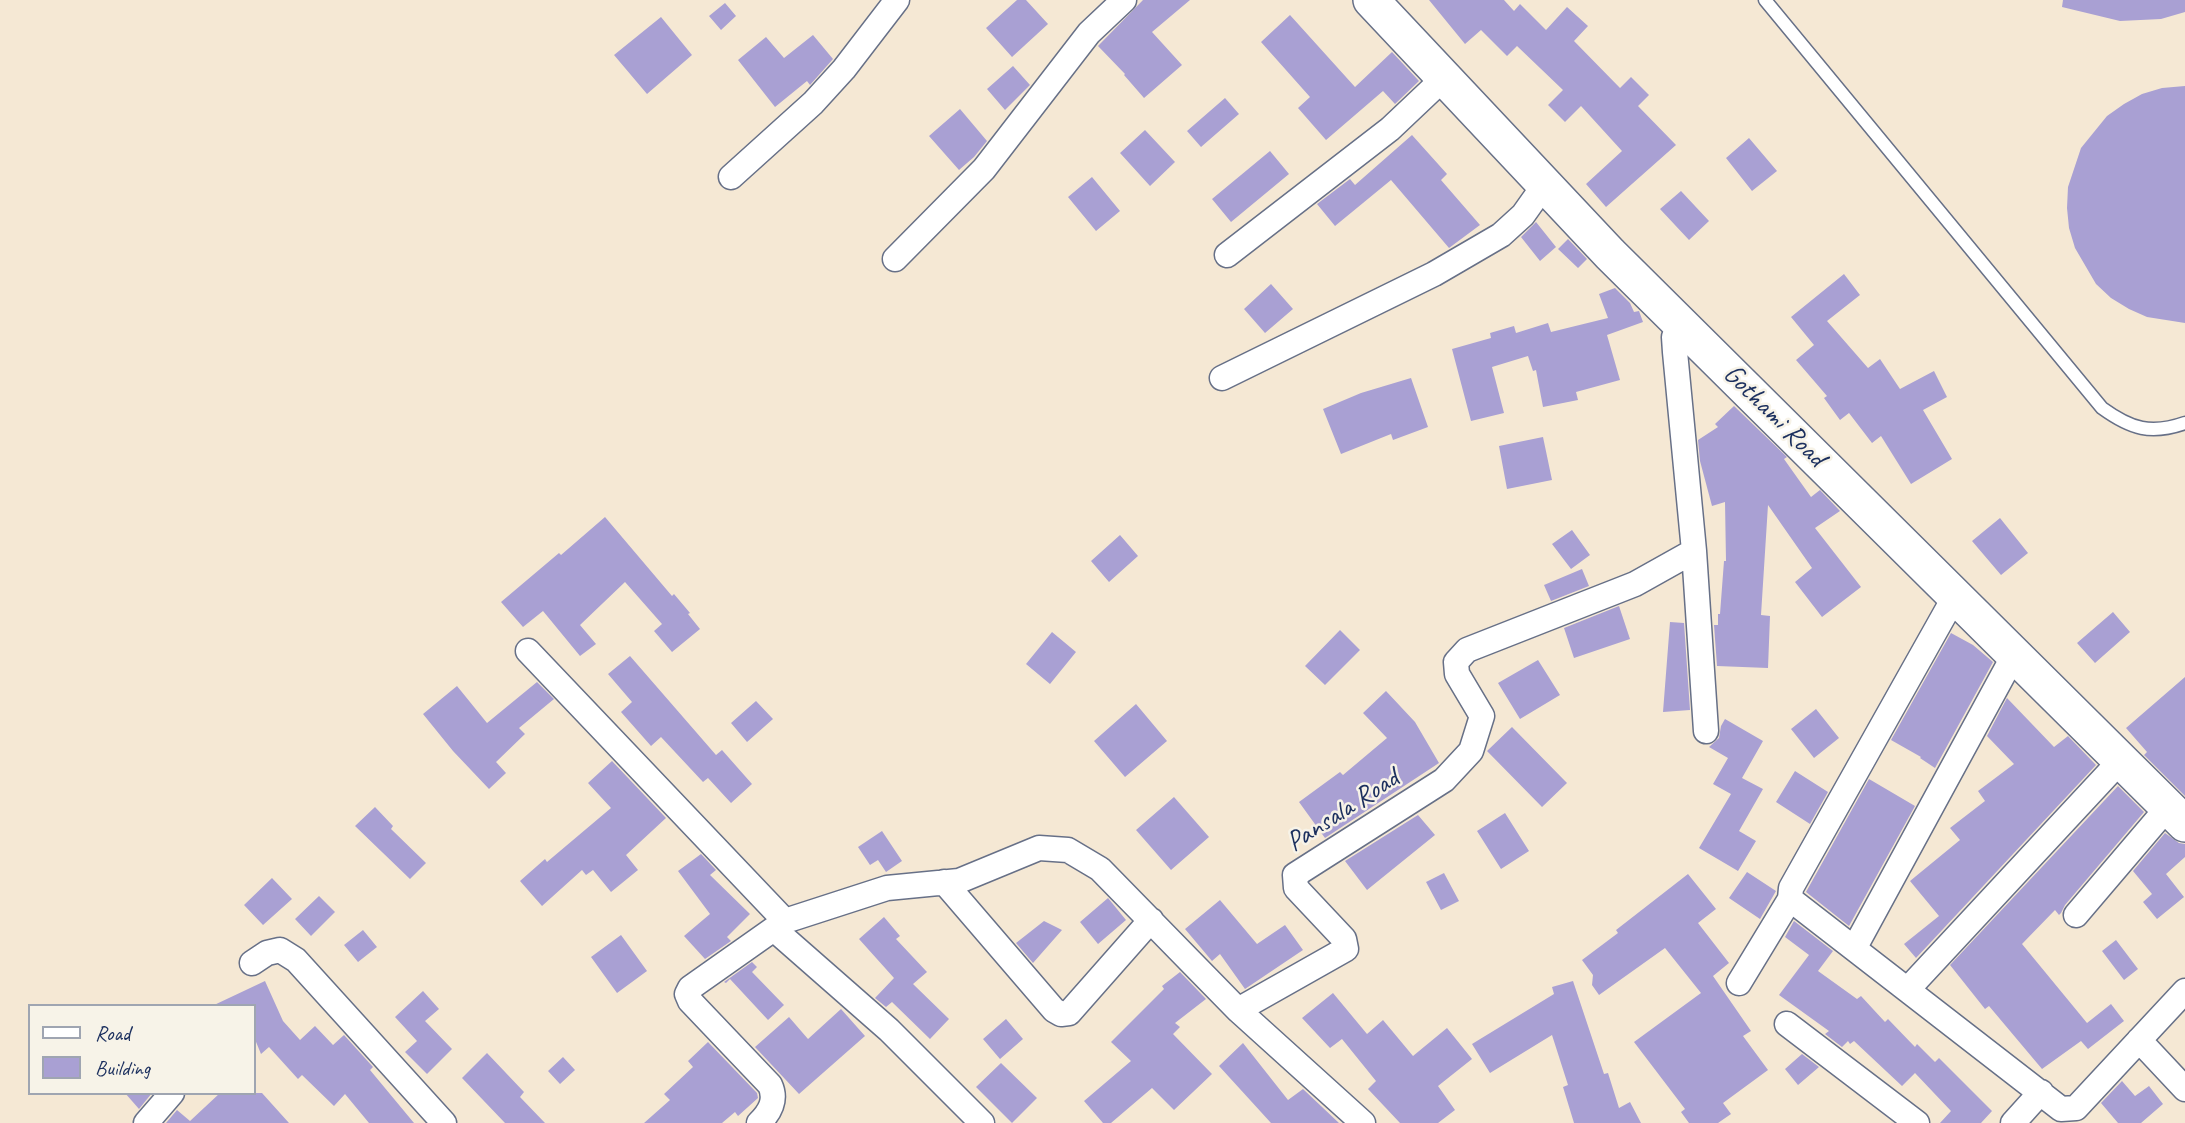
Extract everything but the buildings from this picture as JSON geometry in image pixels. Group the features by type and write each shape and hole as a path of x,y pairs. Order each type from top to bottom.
{"street":[{"path":"732,177 813,103 844,69 897,0"},
{"path":"895,259 984,169 1089,33 1124,0"},
{"name":"Gothami Road","path":"1376,1 1545,184 1680,324 2176,816"},
{"path":"1227,255 1390,129 1445,77"},
{"path":"1222,378 1434,274 1501,235 1523,215 1545,184"},
{"path":"1680,324 1674,337 1695,551 1706,731"},
{"name":"Pansala Road","path":"1238,1010 1346,949 1344,939 1296,888 1295,875 1444,780 1471,751 1482,716 1457,674 1456,662 1466,650 1635,584 1695,551"},
{"path":"1740,983 1790,899 1791,888 1955,596"},
{"path":"528,652 780,925 982,1123"},
{"path":"1855,947 2014,655"},
{"path":"1908,989 2121,760"},
{"path":"2076,915 2176,816"},
{"path":"759,1123 767,1116 773,1103 774,1092 690,1000 687,994 691,988 780,925 887,888 959,881 1039,848 1068,850 1100,869 1238,1010 1363,1123"},
{"path":"944,882 1054,1010 1061,1014 1069,1013 1152,920"},
{"path":"1790,899 2061,1109 2076,1108 2185,990"},
{"path":"252,963 267,953 280,950 296,960 444,1123"},
{"path":"1787,1024 1917,1123"},
{"path":"2139,1040 2185,1089"},
{"path":"2013,1123 2041,1092"},
{"path":"146,1123 170,1095"}],"lane":[{"path":"1765,0 2102,408 2122,422 2158,431 2185,423"}]}
